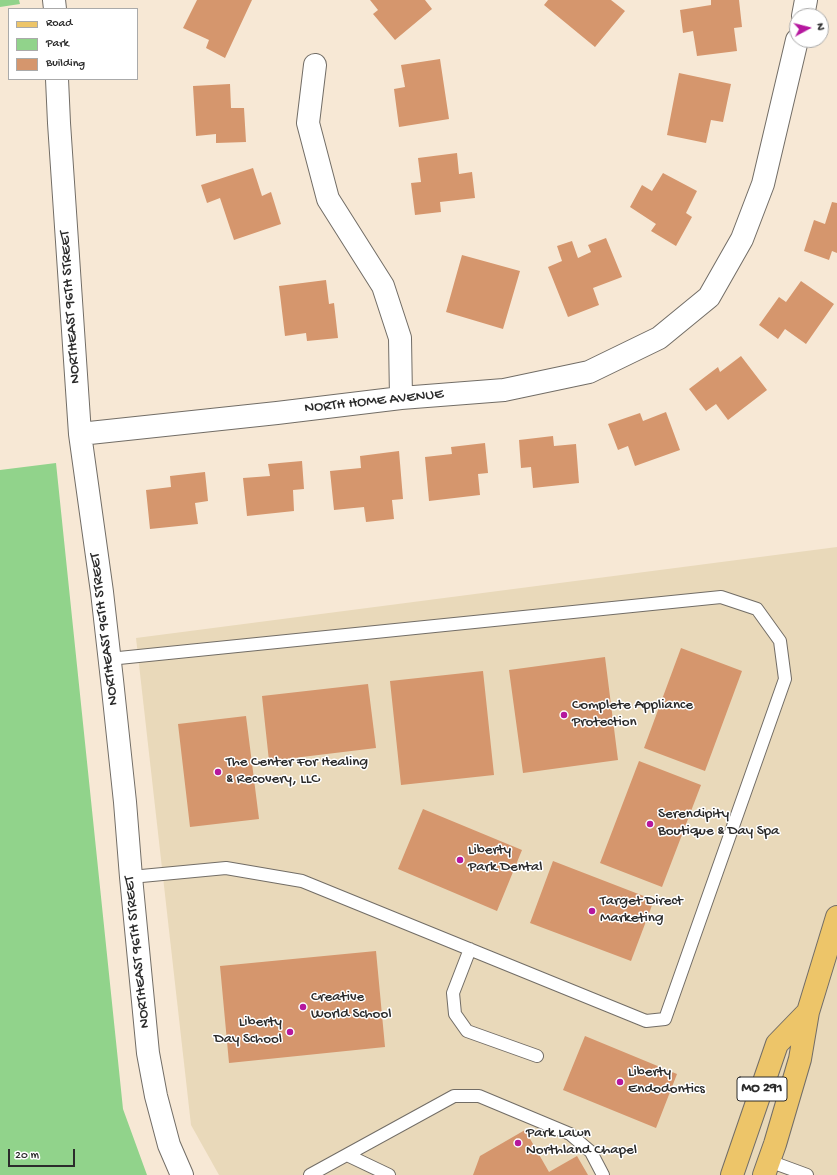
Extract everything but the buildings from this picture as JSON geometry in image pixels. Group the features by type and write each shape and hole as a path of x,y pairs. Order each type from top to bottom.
{"main road":[{"name":"MO 291","path":"767,1168 776,1144 800,1059 808,1012 837,917"},
{"name":"MO 291","path":"732,1175 777,1044 808,1012"}],"street":[{"name":"NORTH HOME AVENUE","path":"80,434 401,398 504,390 589,372 659,338 709,297 742,239 763,184 795,48"},
{"path":"315,65 308,123 328,199 382,286 400,338 401,398"},
{"name":"NORTHEAST 96TH STREET","path":"57,80 80,434 101,584 125,802 148,1053 156,1096 169,1145 182,1175"}],"lane":[{"path":"109,659 721,597 757,609 780,641 785,679 665,1019 646,1021 302,881 226,868 131,877"},
{"path":"470,949 452,993 455,1014 467,1031 537,1056"},
{"path":"310,1175 454,1096 479,1096 570,1134 591,1152 603,1175"},
{"path":"346,1155 389,1175"},
{"path":"767,1168 807,1175"}],"shaded area":[{"path":"837,547 837,1175 219,1175 191,1125 136,638"}],"green space":[{"path":"0,0 19,0 20,4 0,7"},
{"path":"56,463 123,1109 147,1175 0,1175 0,470"}],"place":[{"name":"Complete Appliance Protection","path":"564,715"},
{"name":"The Center For Healing & Recovery, LLC","path":"218,772"},
{"name":"Serendipity Boutique & Day Spa","path":"650,824"},
{"name":"Liberty Park Dental","path":"460,860"},
{"name":"Target Direct Marketing","path":"592,911"},
{"name":"Creative World School","path":"303,1007"},
{"name":"Liberty Day School","path":"290,1032"},
{"name":"Liberty Endodontics","path":"620,1082"},
{"name":"Park Lawn Northland Chapel","path":"518,1143"}]}
